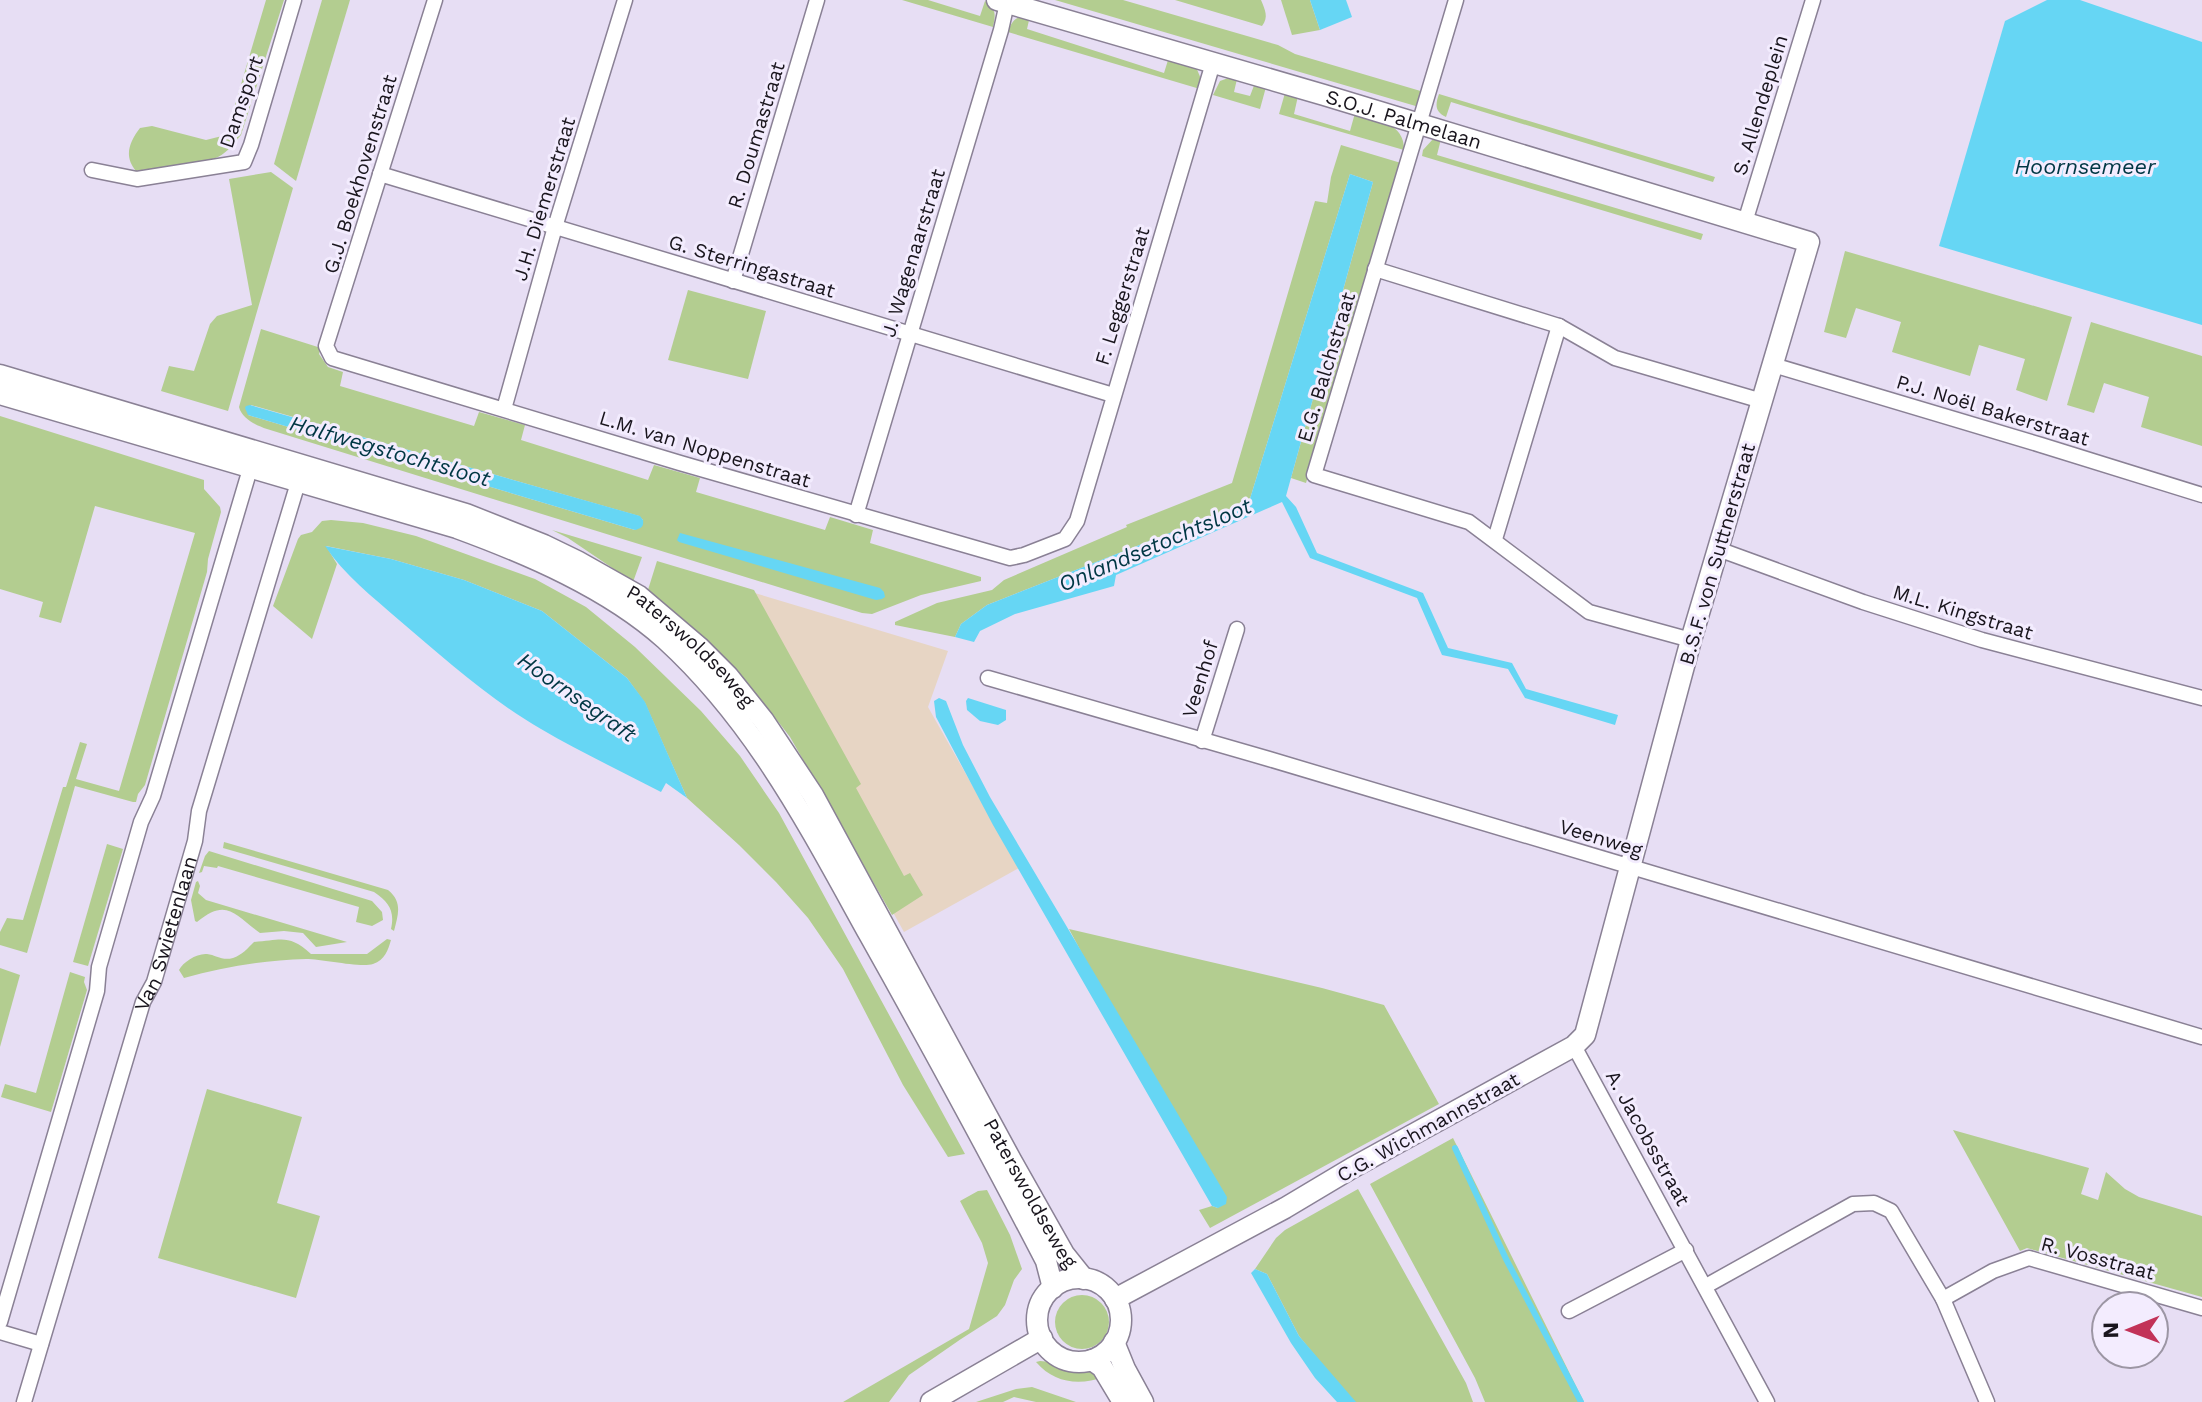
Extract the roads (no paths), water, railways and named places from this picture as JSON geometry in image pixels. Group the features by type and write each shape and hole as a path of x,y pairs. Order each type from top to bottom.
{"main road":[{"name":"S.O.J. Palmelaan","path":"1002,2 1420,123 1809,242"},
{"name":"B.S.F. von Suttnerstraat","path":"1631,868 1691,640 1809,242"},
{"name":"Paterswoldseweg","path":"0,375 253,459"},
{"name":"Paterswoldseweg","path":"0,394 466,514 577,561 639,596 728,676 764,721 813,795 1018,1172 1064,1254 1084,1279"},
{"name":"Paterswoldseweg","path":"301,473 538,560 634,615 663,637 703,676 744,724 795,801 967,1111 1046,1261 1053,1288"},
{"path":"1574,1046 1582,1040 1588,1028 1631,868"},
{"name":"C.G. Wichmannstraat","path":"1115,1299 1574,1046"},
{"path":"1084,1279 1101,1285 1115,1299 1120,1324 1108,1349 1083,1362 1065,1359 1050,1350 1042,1338 1037,1318 1045,1296 1053,1288 1065,1281 1084,1279"},
{"path":"931,1402 1042,1338"},
{"path":"1114,1342 1143,1402"},
{"path":"1092,1360 1102,1367 1123,1402"}],"street":[{"name":"Damsport","path":"92,170 137,179 244,162 294,0"},
{"name":"G.J. Boekhovenstraat","path":"332,358 326,346 435,0"},
{"name":"J.H. Diemerstraat","path":"504,409 555,227 625,0"},
{"name":"R. Doumastraat","path":"733,281 817,0"},
{"name":"E.G. Balchstraat","path":"1456,0 1314,475 1469,522 1589,612 1691,640"},
{"name":"S. Allendeplein","path":"1745,222 1813,0"},
{"name":"J. Wagenaarstraat","path":"856,515 1001,30 1002,2"},
{"name":"F. Leggerstraat","path":"1065,539 1077,521 1213,63"},
{"name":"G. Sterringastraat","path":"380,174 1113,395"},
{"path":"1375,269 1559,326 1615,358 1762,401"},
{"path":"1495,539 1559,326"},
{"name":"L.M. van Noppenstraat","path":"332,358 1010,558 1065,539"},
{"name":"P.J. Noël Bakerstraat","path":"1773,365 2202,495"},
{"path":"0,1322 97,991 99,967 141,822 153,796 253,459"},
{"name":"Van Swietenlaan","path":"24,1402 143,1002 154,982 195,841 199,811 301,473"},
{"name":"M.L. Kingstraat","path":"1718,549 1863,602 1982,640 2202,698"},
{"name":"Veenhof","path":"1202,741 1237,629"},
{"name":"Veenweg","path":"988,678 1278,761 2202,1037"},
{"name":"A. Jacobsstraat","path":"1574,1046 1767,1402"},
{"path":"1706,1286 1853,1204 1874,1203 1891,1211 1943,1299 1987,1402"},
{"path":"1569,1311 1686,1250"},
{"name":"R. Vosstraat","path":"1943,1299 1993,1271 2029,1258 2202,1308"},
{"path":"0,1332 41,1344"}],"water":[{"path":"1310,0 1346,0 1352,17 1320,30"},
{"name":"Hoornsemeer","path":"2047,0 2080,0 2202,42 2202,325 1939,246 2005,21"},
{"name":"Onlandsetochtsloot","path":"1350,174 1373,182 1286,496 1296,507 1317,553 1423,593 1448,648 1512,663 1526,689 1618,715 1615,725 1525,698 1508,669 1442,655 1417,598 1310,558 1282,502 1116,575 1114,586 1015,614 980,631 974,642 955,637 961,624 987,605 1249,502"},
{"name":"Halfwegstochtsloot","path":"250,405 640,516 643,524 635,530 248,415 245,408"},
{"path":"680,533 880,588 885,597 876,600 679,542"},
{"name":"Hoornsegraft","path":"325,546 391,559 464,580 542,611 627,678 645,702 687,798 666,783 661,792 556,737 503,705 369,594"},
{"path":"939,698 946,701 963,745 990,797 1227,1197 1226,1204 1218,1208 1212,1206 993,825 936,717 934,701"},
{"path":"968,698 1006,710 1006,720 998,725 980,721 967,710"},
{"path":"1255,1269 1267,1274 1299,1336 1356,1402 1337,1402 1315,1378 1251,1273"}],"waterway":[{"path":"1455,1148 1506,1259 1581,1402"}]}
